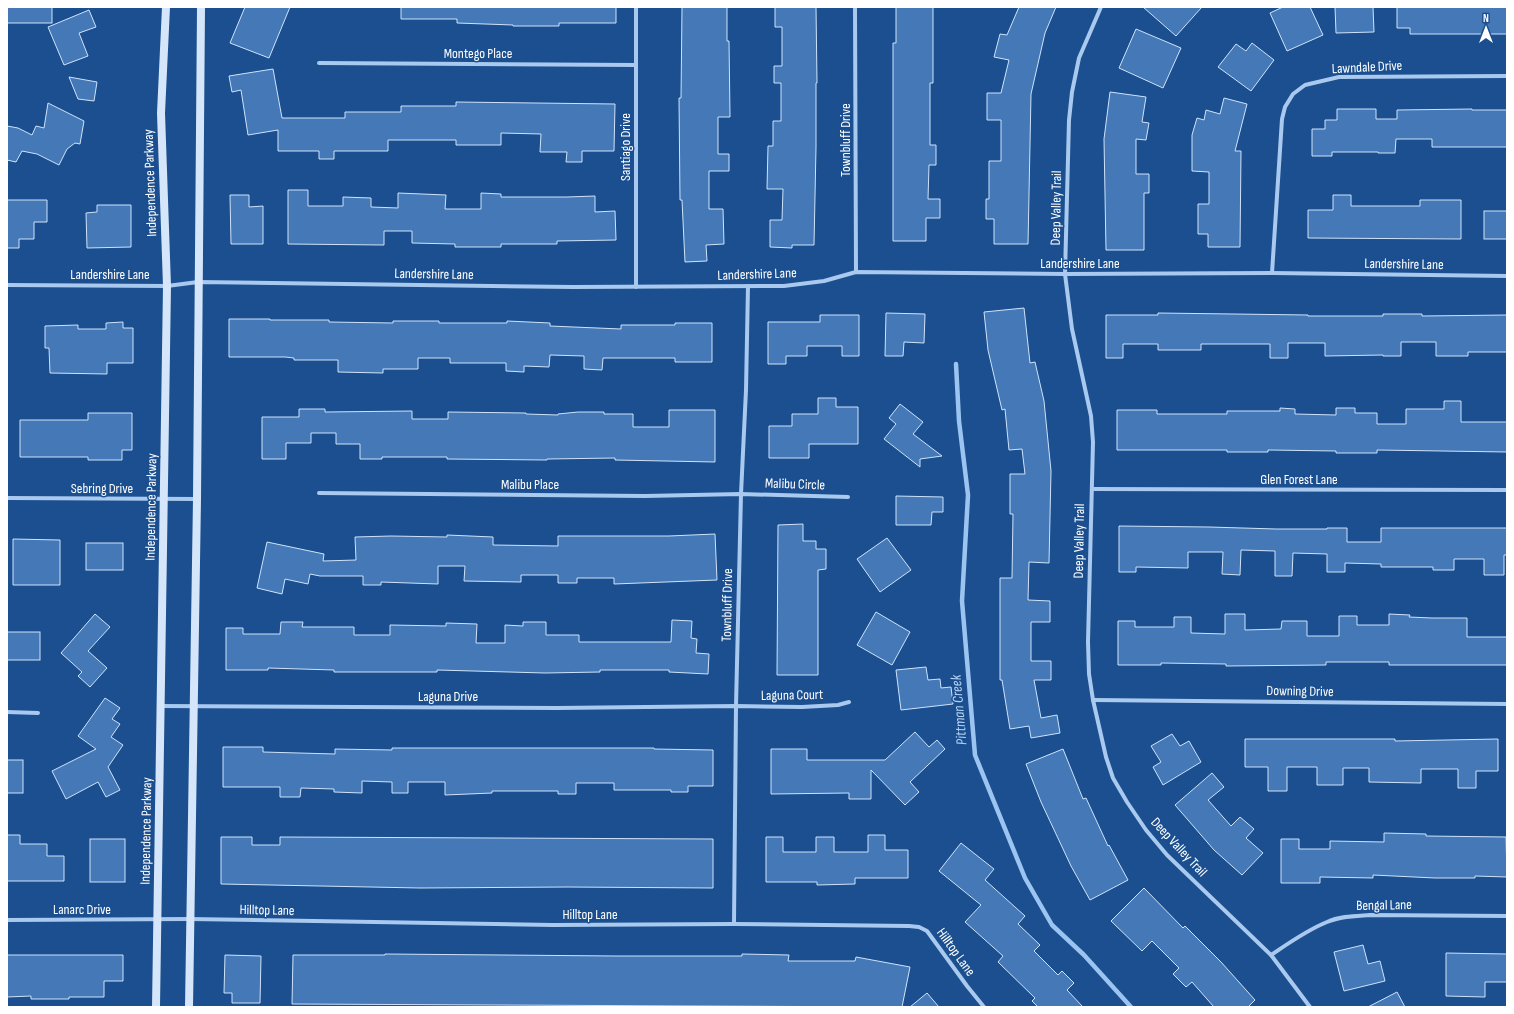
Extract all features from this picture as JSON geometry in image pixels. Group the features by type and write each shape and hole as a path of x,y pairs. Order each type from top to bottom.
{"main road":[{"name":"Independence Parkway","path":"156,1007 167,286 161,113 166,7"},
{"path":"189,1007 189,919 196,499 200,7"}],"street":[{"name":"Santiago Drive","path":"636,7 636,287"},
{"name":"Townbluff Drive","path":"855,7 856,272"},
{"name":"Deep Valley Trail","path":"1101,7 1079,58 1072,92 1069,120 1065,274 1072,329 1091,416 1093,442 1088,642 1093,700 1106,757 1113,778 1146,830 1168,854 1271,955 1310,1007"},
{"name":"Montego Place","path":"319,63 636,65"},
{"name":"Lawndale Drive","path":"1272,273 1282,119 1285,107 1293,94 1305,85 1338,77 1507,76"},
{"name":"Landershire Lane","path":"7,285 167,286 198,282 636,287 784,286 824,281 856,272 1065,274 1272,273 1507,276"},
{"name":"Townbluff Drive","path":"734,924 736,706 748,286"},
{"name":"Glen Forest Lane","path":"1092,489 1507,490"},
{"name":"Malibu Place","path":"319,493 645,496 741,494"},
{"name":"Malibu Circle","path":"741,494 848,497"},
{"name":"Sebring Drive","path":"7,498 196,499"},
{"name":"Downing Drive","path":"1093,700 1507,704"},
{"name":"Laguna Court","path":"736,706 802,707 838,705 849,702"},
{"name":"Laguna Drive","path":"161,706 557,708 736,706"},
{"path":"7,712 38,713"},
{"name":"Bengal Lane","path":"1271,955 1306,932 1328,921 1350,917 1370,915 1507,916"},
{"name":"Hilltop Lane","path":"157,920 189,919 553,925 734,924 919,927 927,931 984,1007"},
{"name":"Lanarc Drive","path":"7,920 157,920"}],"building":[{"path":"7,7 52,7 52,23 7,23"},
{"path":"245,7 290,7 269,58 230,43"},
{"path":"401,7 616,7 616,23 559,23 559,26 513,26 457,23 457,19 401,19"},
{"path":"682,7 727,7 730,117 718,117 718,154 729,154 729,171 709,171 709,209 723,209 724,244 706,245 707,261 685,262 682,200 680,200 679,98 681,98"},
{"path":"775,7 816,7 817,83 814,245 792,245 792,248 770,247 770,220 782,220 783,189 767,189 768,146 773,146 773,121 781,121 781,83 774,83 774,66 782,66 782,27 775,27"},
{"path":"896,7 933,7 933,83 930,83 930,145 936,145 936,165 929,165 928,199 940,199 940,218 926,218 926,241 893,241 893,43 896,43"},
{"path":"1019,7 1056,7 1045,33 1031,94 1028,244 994,244 994,219 986,219 986,199 989,199 989,161 1001,161 1001,120 987,120 987,93 1001,93 1009,60 994,57 1000,34 1007,35"},
{"path":"1143,7 1202,7 1176,36"},
{"path":"1283,7 1310,7 1323,35 1287,51 1270,13"},
{"path":"1335,7 1373,7 1374,32 1336,33"},
{"path":"1397,7 1507,7 1507,34 1410,34 1410,28 1397,28"},
{"path":"89,10 96,27 79,33 88,56 64,65 48,27"},
{"path":"1136,29 1181,48 1163,88 1119,68"},
{"path":"1252,43 1274,60 1251,91 1218,67 1236,44 1246,51"},
{"path":"273,69 282,118 345,118 345,112 401,112 401,106 456,106 456,102 615,104 614,151 582,151 582,162 566,162 567,152 540,152 541,134 501,133 501,145 456,145 456,140 388,140 388,151 334,151 334,159 319,159 319,151 278,151 278,130 248,135 241,90 232,92 229,76"},
{"path":"69,77 97,82 94,101 78,99"},
{"path":"1110,92 1146,97 1142,122 1149,123 1146,140 1136,139 1136,174 1149,174 1149,193 1144,193 1144,250 1106,250 1104,139"},
{"path":"1224,98 1247,104 1235,151 1241,151 1240,247 1208,247 1208,234 1198,234 1198,204 1209,204 1209,172 1192,171 1192,135 1197,118 1204,120 1206,110 1220,114"},
{"path":"48,103 84,121 80,144 75,143 67,149 59,165 37,154 22,151 16,162 7,160 7,126 18,128 32,135 36,126 44,128"},
{"path":"1337,109 1376,109 1376,119 1397,119 1397,110 1507,110 1507,147 1432,147 1432,139 1396,139 1395,153 1332,152 1332,156 1312,156 1312,129 1325,129 1325,120 1337,120"},
{"path":"288,190 308,190 308,206 343,206 343,197 371,198 371,207 398,208 398,193 446,195 445,209 481,209 481,193 501,194 501,197 595,196 595,212 615,211 616,240 557,241 557,244 501,244 501,247 455,247 455,244 412,243 412,231 384,231 384,245 288,244"},
{"path":"230,195 249,195 249,207 263,206 263,244 231,244"},
{"path":"1333,195 1351,195 1351,206 1420,206 1420,200 1461,200 1461,239 1308,238 1308,210 1333,210"},
{"path":"7,200 47,200 47,222 34,222 34,239 19,239 19,248 7,248"},
{"path":"97,205 131,205 131,247 87,248 86,213 97,212"},
{"path":"1484,211 1507,211 1507,239 1484,239"},
{"path":"1024,308 1030,363 1035,362 1044,401 1051,471 1049,563 1029,562 1028,600 1050,601 1050,622 1031,622 1031,661 1051,661 1051,680 1034,680 1041,718 1057,715 1060,733 1031,738 1029,726 1010,729 1002,680 1000,680 1000,578 1012,578 1013,514 1010,514 1010,474 1025,474 1022,449 1009,450 1005,409 1002,410 988,350 984,312"},
{"path":"886,313 925,314 924,343 904,342 903,356 885,356"},
{"path":"1158,313 1308,316 1383,316 1383,314 1422,314 1422,316 1507,315 1507,352 1468,352 1468,356 1436,356 1436,342 1401,342 1401,356 1325,356 1325,343 1288,343 1288,358 1270,358 1270,344 1201,344 1201,350 1158,350 1158,344 1123,344 1123,358 1106,358 1106,315 1158,315"},
{"path":"820,315 859,315 859,356 842,356 842,346 807,346 807,356 786,356 786,364 768,364 768,322 820,322"},
{"path":"229,319 329,320 329,322 393,323 393,321 439,321 439,323 507,323 507,321 550,323 550,326 621,329 621,325 712,323 712,362 675,362 675,358 603,358 602,370 584,369 584,356 550,355 549,367 524,366 524,372 506,371 506,363 450,363 450,358 418,358 418,369 383,369 383,373 338,372 338,360 294,360 294,358 285,357 229,357"},
{"path":"123,322 123,328 133,328 133,363 107,363 107,374 50,373 49,348 45,348 45,326 78,325 78,329 106,329 106,323"},
{"path":"818,398 836,398 836,407 858,407 858,444 809,444 809,458 769,458 769,426 792,426 792,414 818,414"},
{"path":"1444,401 1461,401 1461,422 1507,422 1507,452 1377,450 1377,453 1336,453 1336,451 1268,450 1268,452 1227,452 1227,450 1117,450 1117,410 1157,410 1157,414 1227,414 1227,411 1280,411 1280,408 1295,409 1295,414 1336,415 1336,408 1355,408 1355,413 1377,413 1377,424 1406,424 1406,409 1444,409"},
{"path":"900,404 923,422 913,434 942,456 920,459 920,467 884,439 896,424 889,418"},
{"path":"299,409 325,409 325,412 412,411 412,419 448,419 448,412 558,415 578,412 604,412 604,414 633,414 633,427 669,427 669,410 715,410 715,462 615,460 615,458 547,460 382,457 382,459 360,459 360,444 336,444 336,433 311,433 311,443 286,443 286,459 262,459 262,417 299,417"},
{"path":"88,413 132,413 132,450 122,450 122,460 88,460 88,457 20,457 20,420 88,420"},
{"path":"896,496 943,497 943,512 932,512 931,525 896,525"},
{"path":"803,524 803,541 816,541 816,549 826,549 826,569 818,570 818,675 777,675 778,525"},
{"path":"1119,526 1276,529 1347,528 1347,542 1381,542 1381,528 1507,528 1507,555 1504,555 1504,575 1484,575 1484,559 1454,559 1454,570 1433,570 1433,567 1381,567 1381,564 1345,563 1345,572 1327,572 1327,554 1293,553 1292,576 1275,576 1275,551 1241,550 1240,575 1222,574 1223,552 1188,552 1188,568 1136,567 1136,572 1119,572"},
{"path":"715,534 717,580 614,584 614,578 577,578 577,583 558,583 558,575 521,575 521,582 464,581 465,566 438,566 438,584 381,582 381,585 363,585 363,576 320,576 310,574 308,584 285,579 282,594 257,588 267,542 324,554 323,561 356,560 355,537 447,537 447,535 493,537 493,545 558,546 558,536 669,536"},
{"path":"887,538 911,570 880,592 857,559"},
{"path":"13,539 60,540 60,585 13,585"},
{"path":"86,543 123,543 123,570 86,570"},
{"path":"876,612 910,632 892,665 857,645"},
{"path":"95,614 110,627 88,651 107,668 90,687 78,676 82,672 61,653"},
{"path":"1225,614 1245,614 1245,630 1281,629 1282,621 1307,621 1307,636 1339,636 1339,616 1357,616 1357,625 1389,625 1389,614 1410,615 1409,617 1467,618 1467,637 1507,637 1507,665 1389,665 1389,662 1326,662 1326,665 1226,666 1226,664 1161,663 1161,665 1118,665 1118,621 1135,621 1135,627 1174,627 1174,617 1191,617 1191,633 1225,634"},
{"path":"672,620 692,621 691,638 697,639 696,653 709,654 708,674 669,672 669,670 600,670 600,672 545,673 437,670 437,672 334,672 334,670 268,668 268,670 226,670 226,628 243,628 243,634 280,634 281,622 303,622 302,627 354,627 354,635 390,635 390,625 446,626 446,623 477,624 476,643 505,643 505,625 523,626 523,622 546,622 546,635 579,635 579,642 671,642"},
{"path":"7,632 40,632 40,660 7,660"},
{"path":"926,667 928,680 940,679 941,688 951,687 953,704 901,710 896,670"},
{"path":"105,698 120,708 112,719 120,724 111,737 123,745 108,767 120,790 106,797 98,782 66,799 52,771 96,749 78,736"},
{"path":"915,732 929,747 937,740 945,749 910,782 919,792 905,805 871,770 871,799 849,799 849,793 771,794 771,749 807,749 807,760 885,760"},
{"path":"1172,734 1180,746 1189,741 1201,762 1163,785 1153,767 1161,762 1151,746"},
{"path":"1245,739 1395,739 1395,741 1498,739 1498,771 1476,771 1476,788 1458,788 1458,769 1421,769 1421,783 1369,782 1369,768 1343,768 1343,785 1317,785 1317,767 1287,767 1287,791 1268,791 1268,767 1245,767"},
{"path":"223,747 263,747 263,752 335,754 335,749 392,750 392,748 654,748 713,750 713,786 688,786 688,792 671,792 671,790 614,790 614,783 576,783 576,794 558,794 558,791 492,791 492,793 445,795 445,782 408,782 408,793 392,793 392,782 362,781 362,793 334,792 334,789 301,788 300,797 280,797 280,787 223,787"},
{"path":"1063,749 1083,799 1086,798 1108,846 1109,845 1128,880 1090,900 1071,866 1041,802 1026,764"},
{"path":"7,760 23,760 23,793 7,793"},
{"path":"1212,773 1224,787 1208,800 1231,826 1240,817 1254,829 1246,838 1263,853 1242,875 1214,850 1175,805"},
{"path":"1384,833 1426,834 1426,836 1506,837 1507,877 1475,876 1475,878 1435,878 1373,875 1373,878 1320,877 1320,883 1281,883 1281,839 1299,839 1299,849 1330,849 1330,841 1384,842"},
{"path":"7,835 20,835 20,844 47,844 47,856 64,856 64,881 7,881"},
{"path":"868,835 885,835 885,850 908,850 908,878 855,878 855,884 817,885 817,882 766,882 766,837 783,837 783,852 816,852 816,837 834,837 834,852 868,852"},
{"path":"221,837 252,837 252,845 280,845 280,837 713,839 713,888 420,888 221,884"},
{"path":"90,839 125,839 125,882 90,882"},
{"path":"961,843 994,869 985,880 1025,916 1018,924 1040,945 1034,951 1058,975 1062,971 1074,983 1067,990 1083,1007 1038,1007 1032,1001 1035,998 998,962 1003,956 965,922 981,905 939,871"},
{"path":"1144,888 1183,928 1185,926 1221,962 1255,1000 1248,1007 1214,1007 1192,982 1186,987 1173,974 1179,968 1152,941 1142,951 1111,921"},
{"path":"1363,945 1368,964 1380,961 1385,981 1344,991 1334,952"},
{"path":"1446,953 1507,954 1507,982 1485,982 1485,997 1446,996"},
{"path":"385,954 616,956 742,956 742,954 789,955 788,961 855,961 856,957 910,967 902,1007 292,1004 293,955"},
{"path":"7,955 123,955 123,981 104,981 104,997 31,999 31,996 7,997"},
{"path":"225,955 261,956 260,1003 232,1003 232,993 224,993"},
{"path":"1397,992 1405,1007 1368,1007"},
{"path":"927,993 939,1007 910,1007"}],"waterway":[{"name":"Pittman Creek","path":"956,364 959,421 968,495 962,601 975,755 1025,878 1052,925 1084,955 1131,1007"}]}
